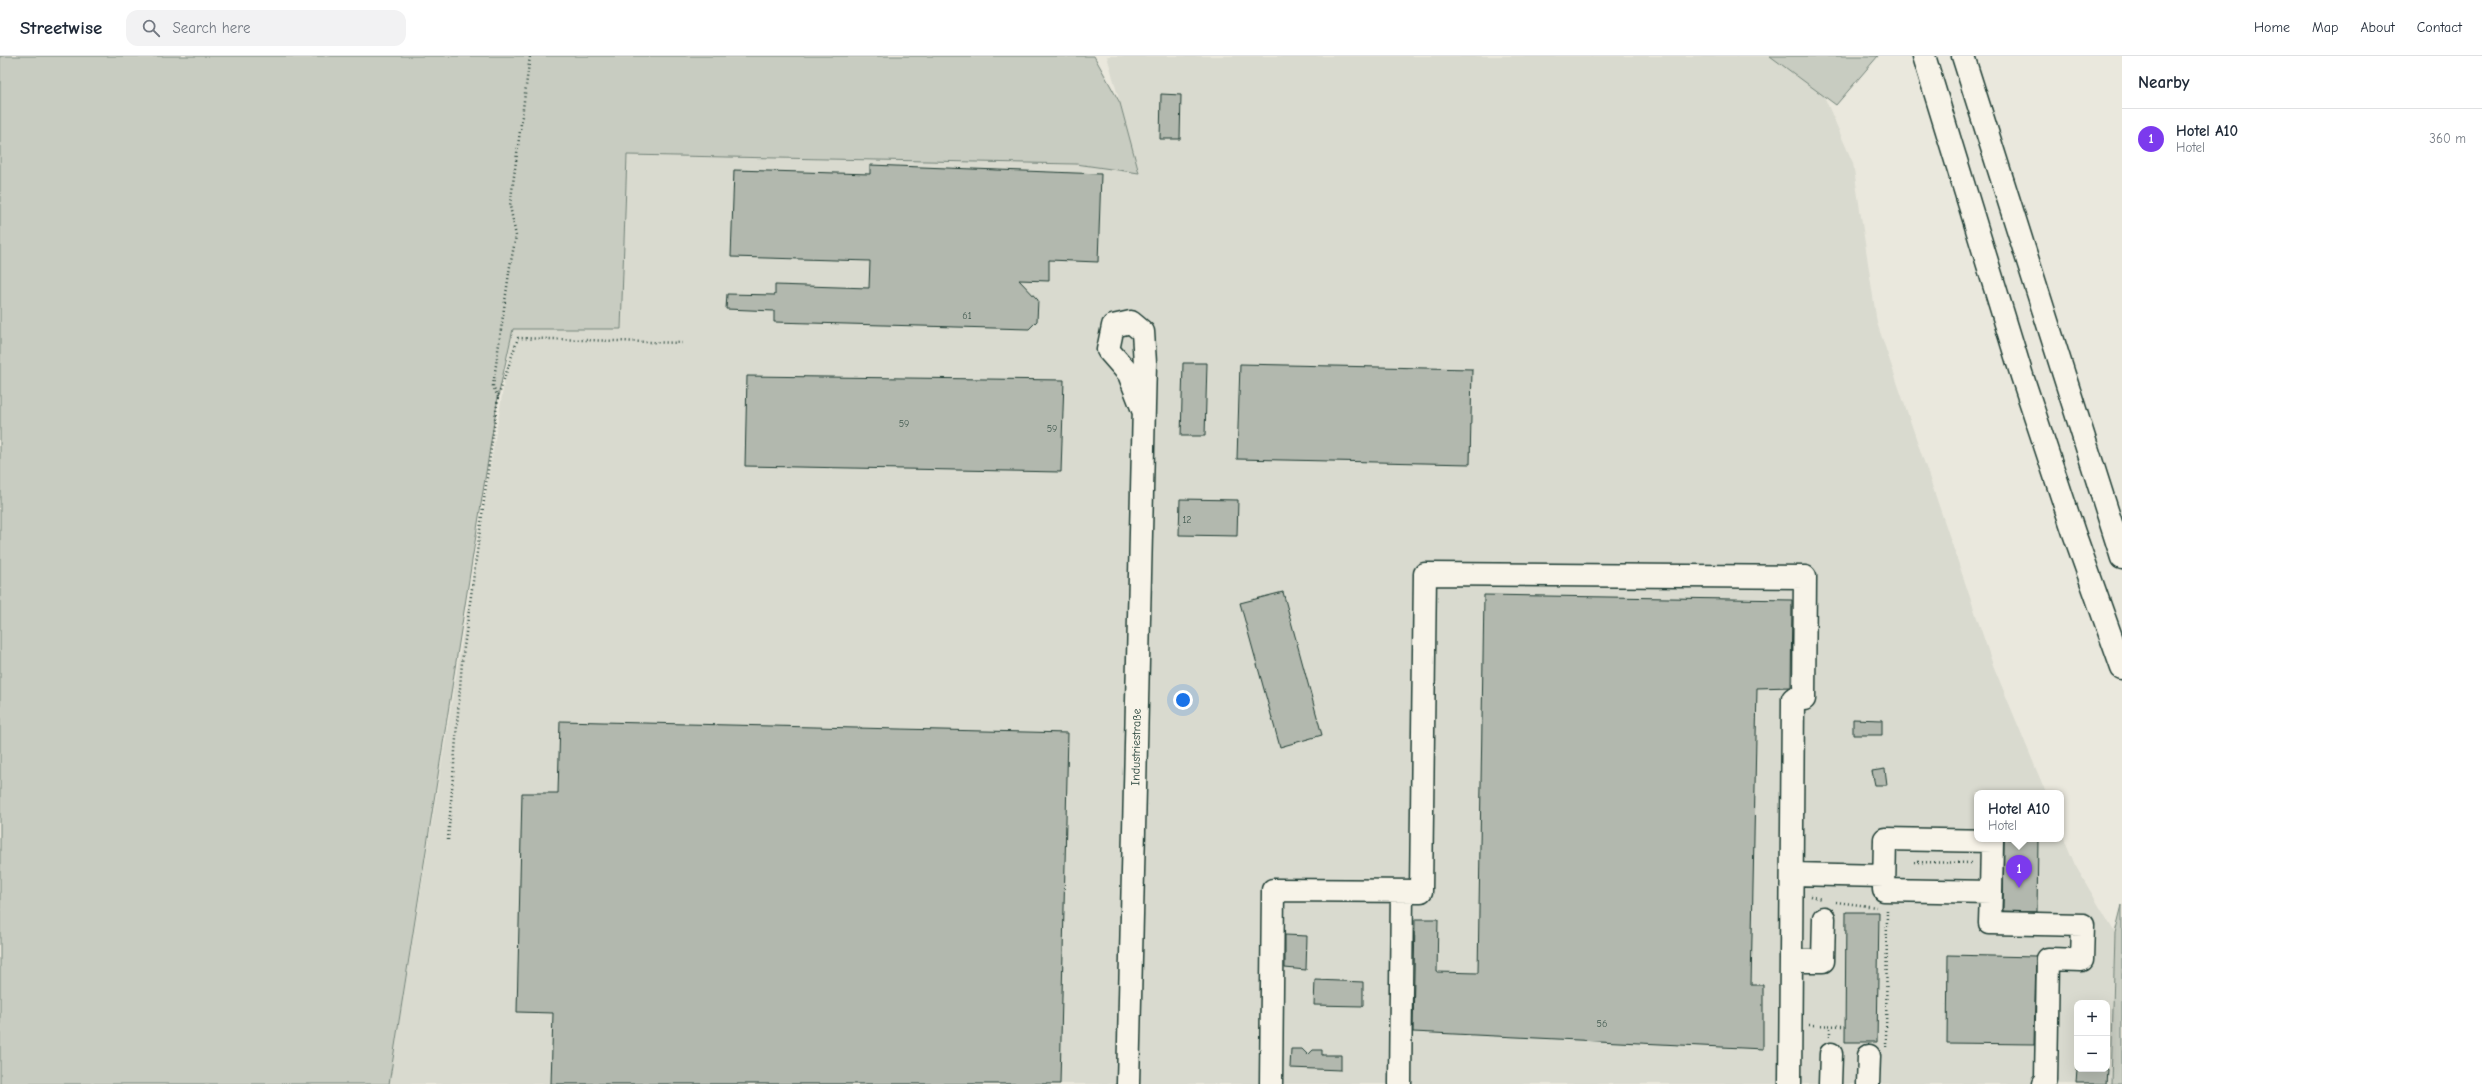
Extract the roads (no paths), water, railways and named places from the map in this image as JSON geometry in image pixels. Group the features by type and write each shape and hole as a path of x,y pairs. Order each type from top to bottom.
{"main road":[{"path":"1924,56 2025,383 2074,533 2122,668"},
{"path":"1963,56 2094,475 2122,558"},
{"name":"Industriestraße","path":"1128,1084 1143,410"},
{"path":"2094,475 2122,528"},
{"path":"1271,1084 1273,890 1421,891 1425,574 1805,577 1804,699 1794,699 1790,1084"},
{"path":"1974,841 1885,839 1884,890 1991,892"},
{"path":"1992,842 1990,923 2083,925 2082,960 2048,959 2046,1081 2043,1084"},
{"path":"1792,882 1884,876"},
{"path":"1400,1084 1402,891"},
{"path":"1791,960 1823,961 1826,906"},
{"path":"1868,1084 1877,1053"},
{"path":"1830,1084 1831,1054"}],"place":[{"name":"Hotel A10","path":"2019,888"}]}
